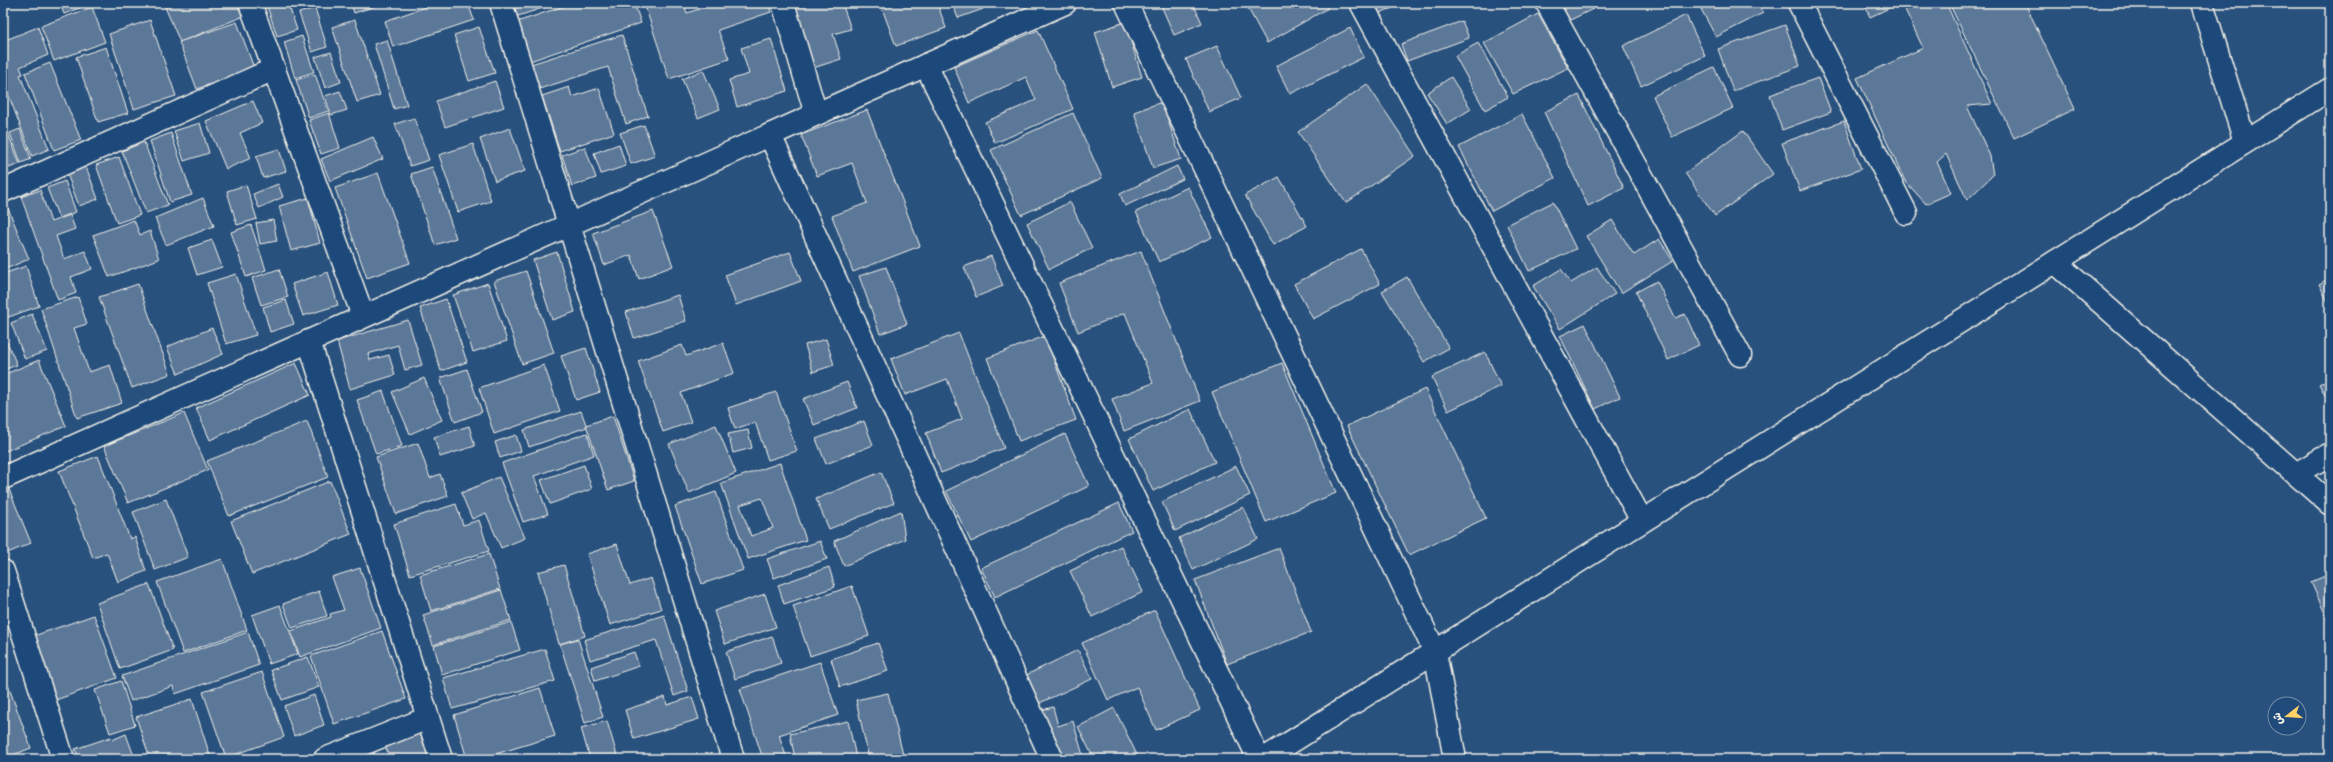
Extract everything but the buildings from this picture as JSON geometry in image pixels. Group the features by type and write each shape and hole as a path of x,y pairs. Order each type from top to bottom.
{"street":[{"path":"250,3 363,316"},
{"path":"501,3 733,759"},
{"path":"783,3 816,114"},
{"path":"3,478 1065,3"},
{"path":"1126,3 1435,652 1454,759"},
{"path":"1361,3 1642,521"},
{"path":"1547,3 1740,355"},
{"path":"1799,3 1906,213"},
{"path":"2202,3 2245,142"},
{"path":"926,65 1259,759"},
{"path":"3,191 274,69"},
{"path":"1264,759 2330,89"},
{"path":"770,135 1052,759"},
{"path":"2055,262 2330,504"},
{"path":"309,341 440,759"},
{"path":"2296,474 2330,454"},
{"path":"3,571 63,759"},
{"path":"325,759 428,718"}]}
